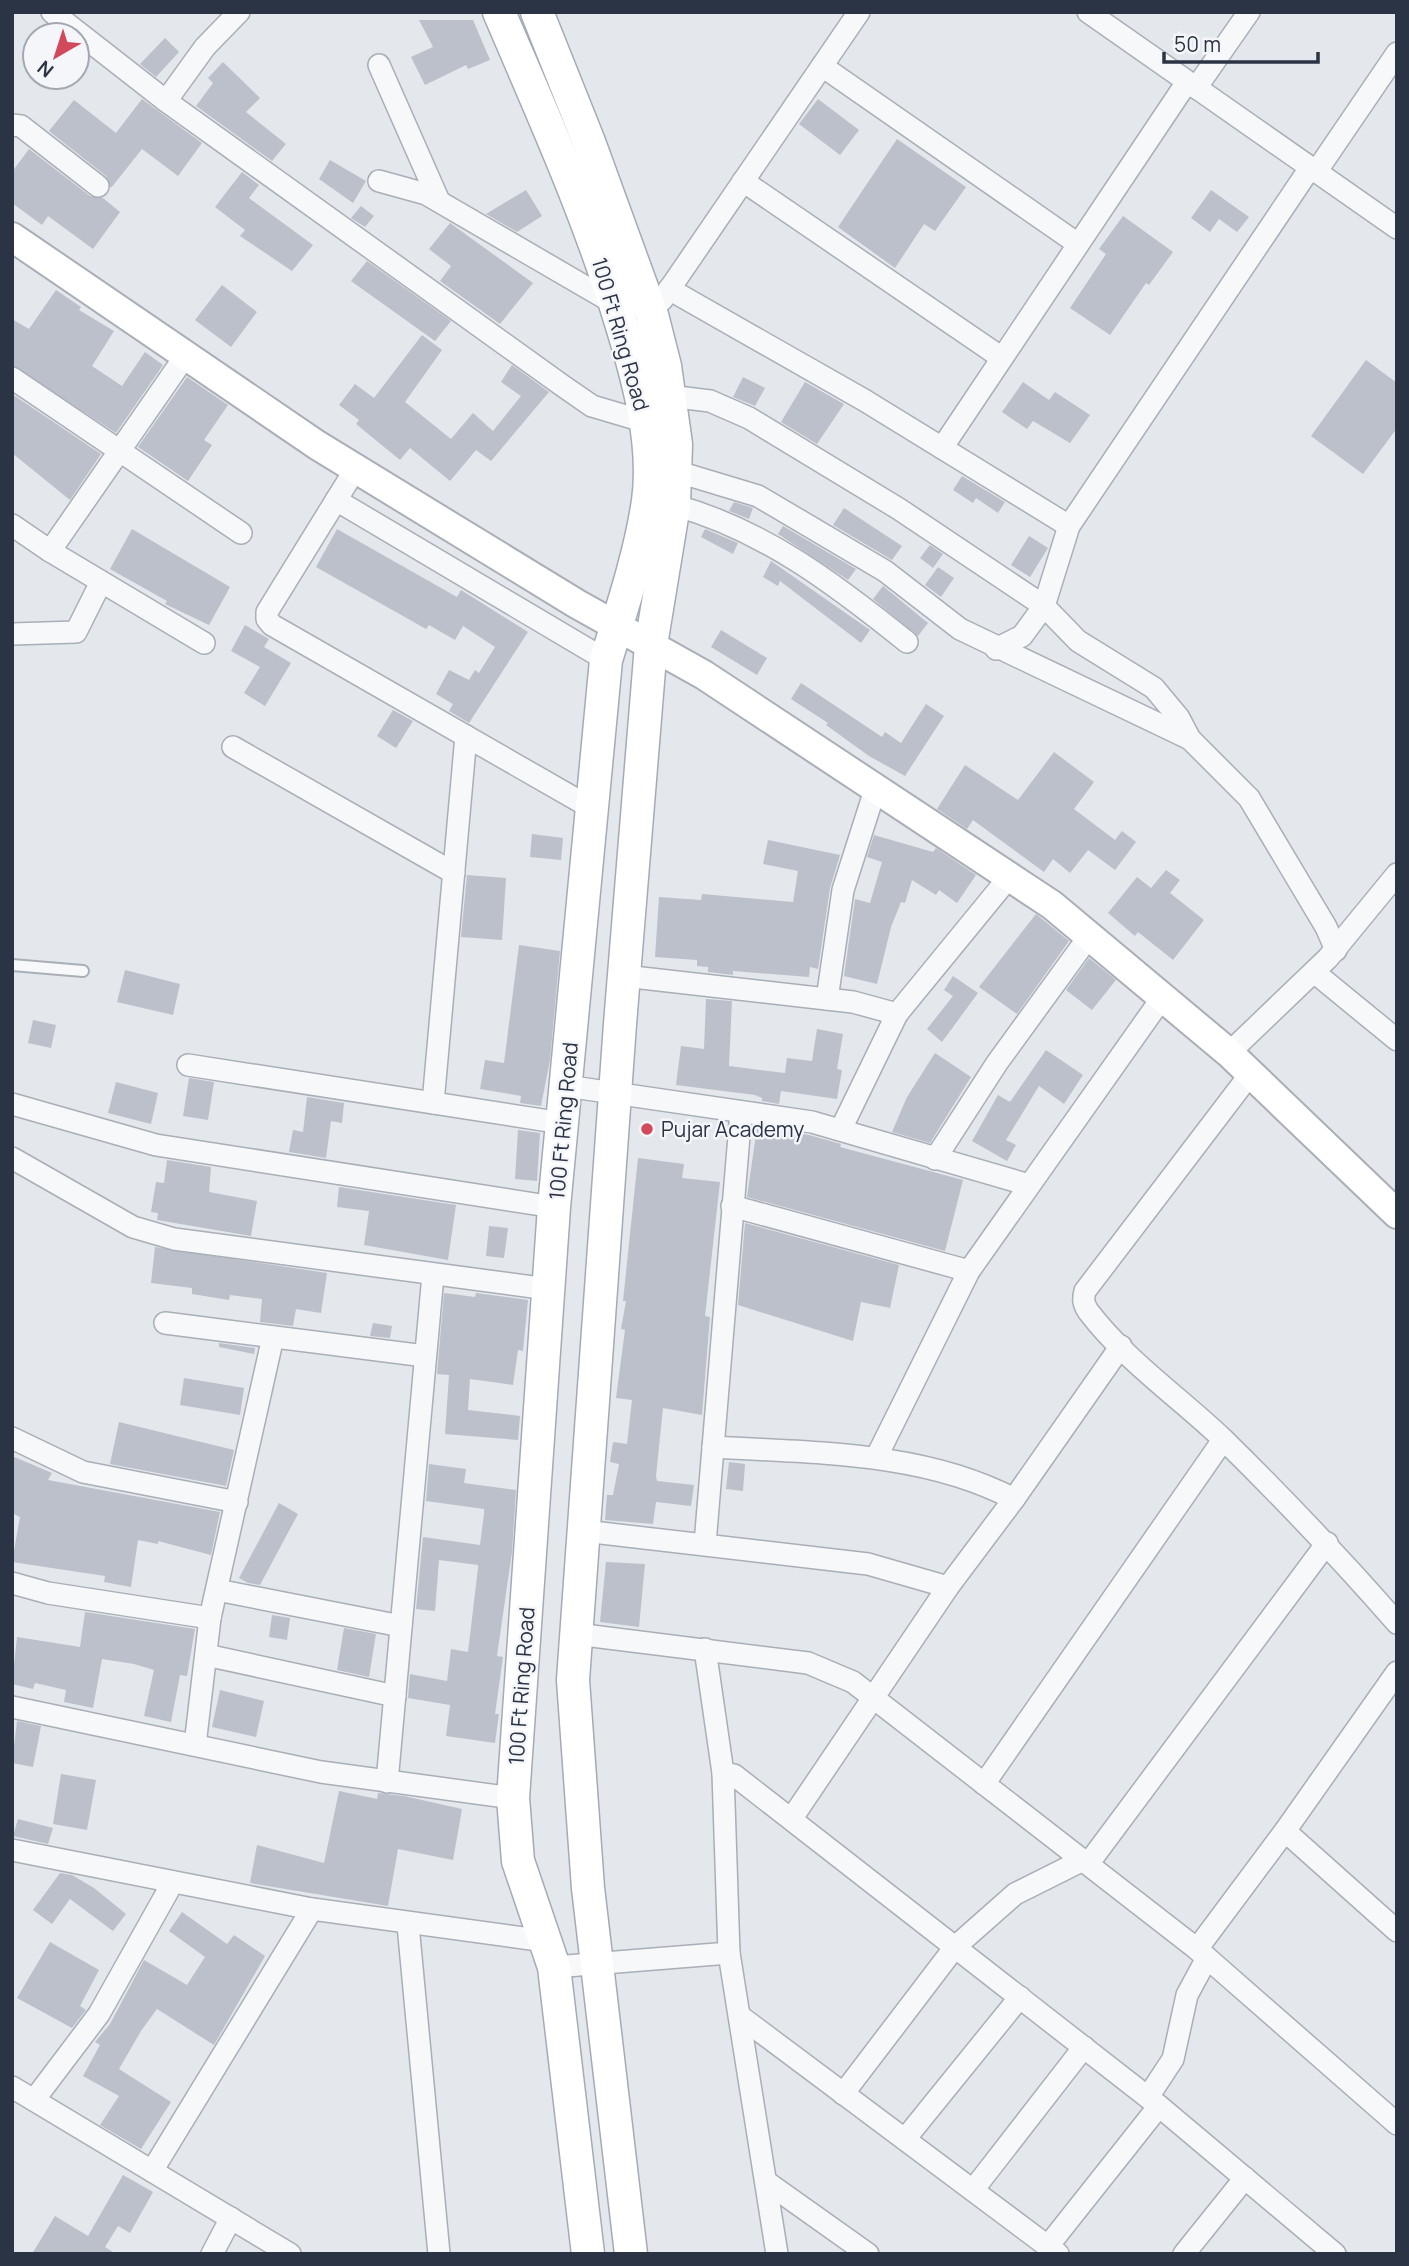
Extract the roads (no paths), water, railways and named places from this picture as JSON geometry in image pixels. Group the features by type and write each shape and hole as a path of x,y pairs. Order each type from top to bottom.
{"main road":[{"name":"100 Ft Ring Road","path":"499,12 573,184 615,304 646,422 648,499 606,660 554,1207 513,1798 518,1861 549,1954 588,2254"},
{"name":"100 Ft Ring Road","path":"537,12 589,142 652,315 676,444 674,505 651,645 615,1093 573,1680 588,1888 599,1963 631,2254"}],"street":[{"path":"52,12 166,101 592,406 646,422"},
{"path":"166,101 205,47 239,12"},
{"path":"652,315 859,12"},
{"path":"1088,12 1397,228"},
{"path":"942,448 1078,244 1191,85 1249,12"},
{"path":"996,649 1022,636 1044,606 1069,526 1313,170 1397,53"},
{"path":"379,65 439,201"},
{"path":"822,66 1078,244"},
{"path":"12,125 21,127 98,186"},
{"path":"379,181 426,194 615,304"},
{"path":"743,181 1002,358"},
{"path":"12,237 356,468 617,626 704,675 875,790 1010,876 1090,935 1164,995 1251,1073 1397,1213"},
{"path":"670,289 942,448 1069,526"},
{"path":"50,551 186,355"},
{"path":"12,378 241,533"},
{"path":"669,396 710,401 749,418 899,509 1044,606 1078,641 1154,688 1178,718 1190,740 1249,798 1326,927 1336,950"},
{"path":"356,468 268,612 267,619 272,625 593,809"},
{"path":"675,471 758,496 791,513 885,571 960,629 996,649 1190,740"},
{"path":"336,500 606,660"},
{"path":"674,505 713,516 793,557 837,586 907,642"},
{"path":"12,525 50,551 204,643"},
{"path":"12,634 76,632 101,582"},
{"path":"433,1103 466,736"},
{"path":"233,747 454,873"},
{"path":"827,999 843,890 875,790"},
{"path":"1229,1053 1336,950 1397,874"},
{"path":"841,1129 897,1014 1010,876"},
{"path":"936,1159 997,1063 1090,935"},
{"path":"1314,972 1397,1040"},
{"path":"624,976 866,1004 897,1014"},
{"path":"876,1458 969,1271 1164,995"},
{"path":"188,1065 562,1123"},
{"path":"1251,1073 1085,1291 1083,1300 1087,1310 1122,1346 1223,1440 1327,1543 1397,1623"},
{"path":"566,1086 841,1129 1029,1185"},
{"path":"12,1104 156,1145 554,1207"},
{"path":"705,1544 741,1112"},
{"path":"12,1158 97,1209 133,1227 174,1239 548,1289"},
{"path":"732,1206 969,1271"},
{"path":"387,1782 433,1275"},
{"path":"165,1323 425,1356"},
{"path":"195,1745 210,1618 273,1337"},
{"path":"793,1818 948,1587 1122,1346"},
{"path":"12,1438 83,1472 237,1502"},
{"path":"985,1784 1223,1440"},
{"path":"713,1447 876,1458 977,1481 1014,1499"},
{"path":"584,1531 868,1564 948,1587"},
{"path":"844,2094 955,1947 1015,1894 1085,1862 1327,1543"},
{"path":"12,1583 48,1592 210,1618"},
{"path":"217,1590 401,1626"},
{"path":"576,1634 808,1663 833,1671 873,1696 1202,1954 1397,2124"},
{"path":"705,1649 723,1773 730,1953 777,2254"},
{"path":"206,1655 395,1696"},
{"path":"741,2017 1053,2250 1154,2101 1173,2059 1187,1995 1202,1954 1397,1672"},
{"path":"12,1707 321,1772 513,1798"},
{"path":"723,1773 734,1775 793,1818 1154,2101 1245,2178 1310,2246 1335,2254"},
{"path":"1285,1831 1397,1931"},
{"path":"12,1850 312,1909 408,1924 599,1963 730,1953"},
{"path":"34,2100 92,2024 173,1882"},
{"path":"152,2171 312,1909"},
{"path":"408,1924 439,2254"},
{"path":"905,2139 1020,1997"},
{"path":"973,2190 1084,2047"},
{"path":"12,2087 290,2254"},
{"path":"1184,2254 1245,2178"},
{"path":"768,2183 869,2254"},
{"path":"212,2254 231,2218"}],"lane":[{"path":"12,965 83,971"}],"place":[{"name":"Pujar Academy","path":"647,1129"}]}
